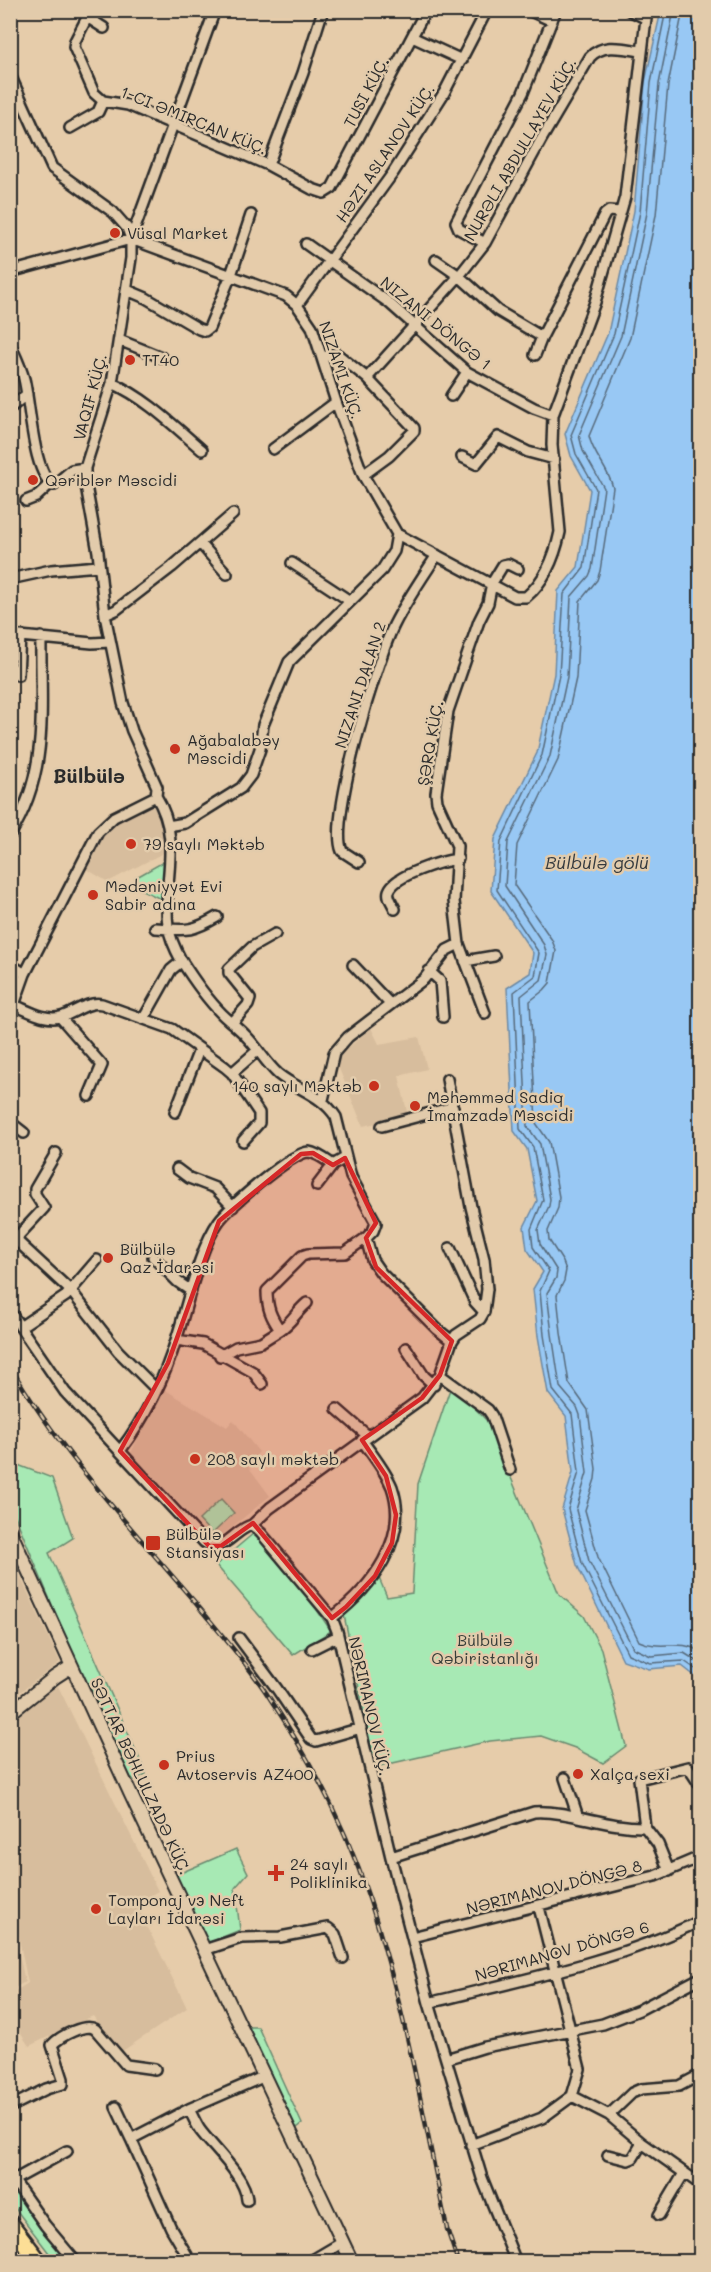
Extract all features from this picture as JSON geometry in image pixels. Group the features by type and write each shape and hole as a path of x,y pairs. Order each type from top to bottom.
{"highway":[{"path":"10,2224 39,2262"}],"main road":[{"name":"SƏTTAR BƏHLULZADƏ KÜÇ.","path":"10,1531 204,1950 352,2262"},
{"path":"10,1713 54,1677 72,1666"}],"street":[{"name":"VAQIF KÜÇ.","path":"169,929 168,826 165,813 156,796 157,787 127,717 105,615 85,468 112,383 127,290 132,250 131,239 215,10"},
{"path":"268,165 303,73 323,10"},
{"name":"TUSI KÜÇ.","path":"332,188 426,10"},
{"name":"HƏZI ASLANOV KÜÇ.","path":"297,305 393,173 444,93 487,10"},
{"path":"528,10 552,21"},
{"path":"484,243 459,229 456,222 508,124 556,10"},
{"path":"168,826 185,823 241,788 247,781 260,749 263,725 289,662 388,562 394,551 397,534 515,597 526,597 534,591 554,556 560,532 551,430 554,415 595,302 625,197 646,14 629,10"},
{"name":"1-CI ƏMIRCAN KÜÇ.","path":"89,14 75,41 75,47 94,93 103,101 128,105 268,165 312,189 324,193 332,188"},
{"path":"89,14 105,28"},
{"path":"412,37 462,60"},
{"name":"NURƏLI ABDULLAYEV KÜÇ.","path":"367,378 413,324 459,276 484,243 590,57 596,51 606,47 642,51"},
{"path":"10,75 52,168 113,212 127,228 131,239 10,272"},
{"path":"70,128 98,112 103,101"},
{"path":"535,355 605,214 609,211 620,212"},
{"path":"127,290 205,331 212,323 251,215"},
{"name":"NIZAMI KÜÇ.","path":"131,239 273,290 297,305 312,327 363,475 397,534"},
{"name":"NIZANI DÖNGƏ 1","path":"306,244 388,302 467,372 534,408 554,415"},
{"path":"436,260 459,276 498,311 542,337"},
{"path":"119,340 161,357"},
{"path":"10,344 24,378 35,443 43,474 50,484"},
{"path":"322,357 337,354 367,378 414,428 414,431 389,456 363,475"},
{"path":"451,396 467,372"},
{"path":"112,383 128,390 202,450"},
{"path":"10,408 27,394"},
{"path":"273,449 336,402"},
{"path":"462,457 476,464 498,436 528,452 554,459"},
{"path":"26,501 36,497 50,484 57,483 72,470 85,468"},
{"path":"105,615 141,592 233,514"},
{"path":"200,543 227,574"},
{"name":"NIZANI DALAN 2","path":"359,862 342,851 339,840 346,787 356,738 394,626 437,555"},
{"path":"292,563 350,601"},
{"path":"492,583 503,565 508,564 519,569"},
{"path":"10,579 51,570 99,566"},
{"name":"ŞƏRQ KÜÇ.","path":"485,1013 459,944 454,901 457,846 436,802 435,793 448,711 479,621 488,603 492,583"},
{"path":"18,675 15,635 92,643 110,642"},
{"path":"12,829 29,798 38,768 41,717 40,637"},
{"path":"156,796 114,817 98,832 25,974 12,1007 42,1017 60,1017 96,1003 144,1017 172,1029 232,1073 259,1113 259,1123 243,1141"},
{"path":"396,909 388,895 394,883 430,865 458,859"},
{"path":"155,928 189,931 198,929 217,917"},
{"path":"169,929 182,961 209,1000 247,1036 267,1064 281,1076 323,1100 336,1117 351,1177 376,1223 373,1231 366,1238 345,1253 302,1256 272,1284 267,1291 267,1306 280,1330"},
{"path":"232,1023 248,1005 250,999 229,973 229,969 252,946 274,934"},
{"path":"323,1100 334,1053 348,1037 423,979 447,950 459,944"},
{"path":"465,961 494,956"},
{"path":"144,1017 171,970 182,961"},
{"path":"10,964 25,974"},
{"path":"353,965 390,1004"},
{"path":"429,971 440,981 443,1017"},
{"path":"60,1017 102,1065 89,1096"},
{"path":"175,1112 199,1050"},
{"path":"232,1073 257,1051"},
{"path":"10,1312 65,1392 209,1546 221,1546 422,1398 440,1375 456,1335 480,1318 484,1312 488,1289 484,1259 471,1207 447,1079"},
{"path":"382,1126 453,1107"},
{"path":"10,1122 24,1132"},
{"path":"56,1153 35,1189 35,1194 44,1208 17,1238 17,1241 71,1291 118,1351 156,1389"},
{"path":"120,1451 156,1389 219,1221 279,1167 301,1154 312,1153 333,1165"},
{"path":"318,1186 333,1165 345,1158"},
{"path":"177,1169 189,1178 215,1188 233,1207"},
{"path":"366,1238 372,1260 381,1274 432,1325 452,1341"},
{"path":"450,1248 475,1302 484,1312"},
{"path":"153,1257 178,1282 191,1291"},
{"path":"20,1327 71,1291 97,1260"},
{"path":"220,1356 236,1347 261,1342 290,1323 296,1311 307,1303"},
{"path":"176,1340 197,1342 253,1372 262,1384"},
{"path":"406,1348 424,1376 434,1385"},
{"path":"440,1375 488,1410 510,1470"},
{"path":"332,1618 346,1607 375,1576 392,1543 396,1507 392,1487 365,1438 337,1409"},
{"name":"NƏRIMANOV KÜÇ.","path":"252,1525 332,1618 429,2003 471,2145 516,2262"},
{"path":"312,1649 338,1636"},
{"path":"239,1638 278,1689 311,1739 316,1742 361,1728"},
{"path":"669,1871 658,1844 645,1827 639,1779 688,1767 700,1785"},
{"path":"565,1778 578,1817"},
{"path":"391,1857 534,1812 552,1811 634,1827 645,1827"},
{"name":"NƏRIMANOV DÖNGƏ 8","path":"412,1937 539,1907 669,1871 700,1857"},
{"path":"471,2145 542,2118 572,2096 580,2069 539,1907"},
{"name":"NƏRIMANOV DÖNGƏ 6","path":"429,2003 639,1947 700,1921"},
{"path":"204,1950 241,1938 280,1937 328,1928 335,1934 343,1959"},
{"path":"446,2058 485,2047 603,2024 639,2010 700,1977"},
{"path":"10,2107 46,2089 63,2084 52,2045 84,2026 95,2029 126,2066 155,2069"},
{"path":"609,2115 632,2093 679,2086 700,2075"},
{"path":"131,2139 189,2109 265,2076"},
{"path":"572,2096 609,2115 642,2143 700,2184"},
{"path":"116,2107 171,2228 191,2262"},
{"path":"189,2109 202,2133 245,2189 247,2200"},
{"path":"608,2155 628,2160 633,2158 642,2143"},
{"path":"67,2151 12,2177 45,2225 76,2262"},
{"path":"659,2215 684,2173"},
{"path":"309,2262 343,2242"}],"highlighted area":[{"path":"313,1153 333,1165 345,1158 376,1223 366,1238 376,1267 452,1341 440,1375 422,1398 362,1440 386,1476 396,1515 392,1543 375,1576 346,1607 332,1618 253,1523 221,1546 209,1546 120,1451 168,1363 219,1221 301,1154"}],"shaded area":[{"name":"79 saylı Məktəb","path":"150,804 158,809 165,836 165,852 108,882 85,868 102,834 110,825"},
{"name":"140 saylı Məktəb","path":"371,1028 379,1044 419,1037 427,1069 399,1076 408,1116 363,1126 337,1064 340,1055"},
{"name":"208 saylı məktəb","path":"162,1388 227,1427 233,1420 259,1452 247,1465 270,1496 221,1536 210,1537 131,1453"},
{"path":"10,1554 60,1662 11,1699 10,1699"},
{"name":"Tomponaj vэ Neft Layları İdarəsi","path":"58,1686 158,1891 136,1904 187,2008 121,2052 93,2016 29,2046 11,2019 11,1994 28,1983 11,1899 10,1720"},
{"path":"10,1912 25,1982 11,1990 10,1990"}],"green space":[{"path":"165,861 165,901 136,887 135,878"},
{"name":"Bülbülə Qəbiristanlığı","path":"450,1389 467,1400 488,1422 559,1594 584,1616 601,1649 626,1746 603,1763 575,1748 541,1736 490,1741 375,1767 344,1615 379,1578 387,1597 412,1593 418,1484"},
{"path":"10,1462 52,1478 73,1538 49,1553 146,1774 130,1782 70,1648 11,1506"},
{"path":"221,1499 234,1513 212,1534 199,1520"},
{"path":"254,1533 317,1610 331,1631 293,1655 216,1565"},
{"path":"236,1849 248,1873 235,1888 240,1930 208,1943 176,1875"},
{"path":"249,2027 258,2027 302,2124 294,2130"},
{"path":"10,2184 70,2261 55,2261 11,2203"}],"water":[{"name":"Bülbülə gölü","path":"661,11 700,11 700,1680 682,1666 649,1669 623,1660 577,1565 562,1509 573,1472 566,1416 548,1393 533,1289 543,1272 527,1249 524,1227 537,1201 527,1149 514,1131 507,988 530,973 533,953 491,891 495,839 537,753 554,674 558,591 578,567 590,490 571,456 565,434 608,333 634,211 645,82"}],"railway":[{"path":"10,1366 73,1458 252,1672 284,1721 327,1796 361,1874 394,1982 447,2229 458,2262"}],"place":[{"name":"Vüsal Market","path":"115,233"},
{"name":"TT40","path":"130,360"},
{"name":"Qəriblər Məscidi","path":"33,480"},
{"name":"Ağabalabəy Məscidi","path":"175,749"},
{"name":"79 saylı Məktəb","path":"131,844"},
{"name":"Mədəniyyət Evi Sabir adına","path":"93,895"},
{"name":"140 saylı Məktəb","path":"374,1086"},
{"name":"Məhəmməd Sadiq İmamzadə Məscidi","path":"415,1106"},
{"name":"Bülbülə Qaz İdarəsi","path":"108,1258"},
{"name":"208 saylı məktəb","path":"195,1459"},
{"name":"Bülbülə Stansiyası","path":"153,1543"},
{"name":"Prius Avtoservis AZ400","path":"164,1765"},
{"name":"Xalça sexi","path":"578,1774"},
{"name":"24 saylı Poliklinika","path":"276,1873"},
{"name":"Tomponaj vэ Neft Layları İdarəsi","path":"96,1909"}],"district":[{"name":"Bülbülə","path":"89,776"}]}
